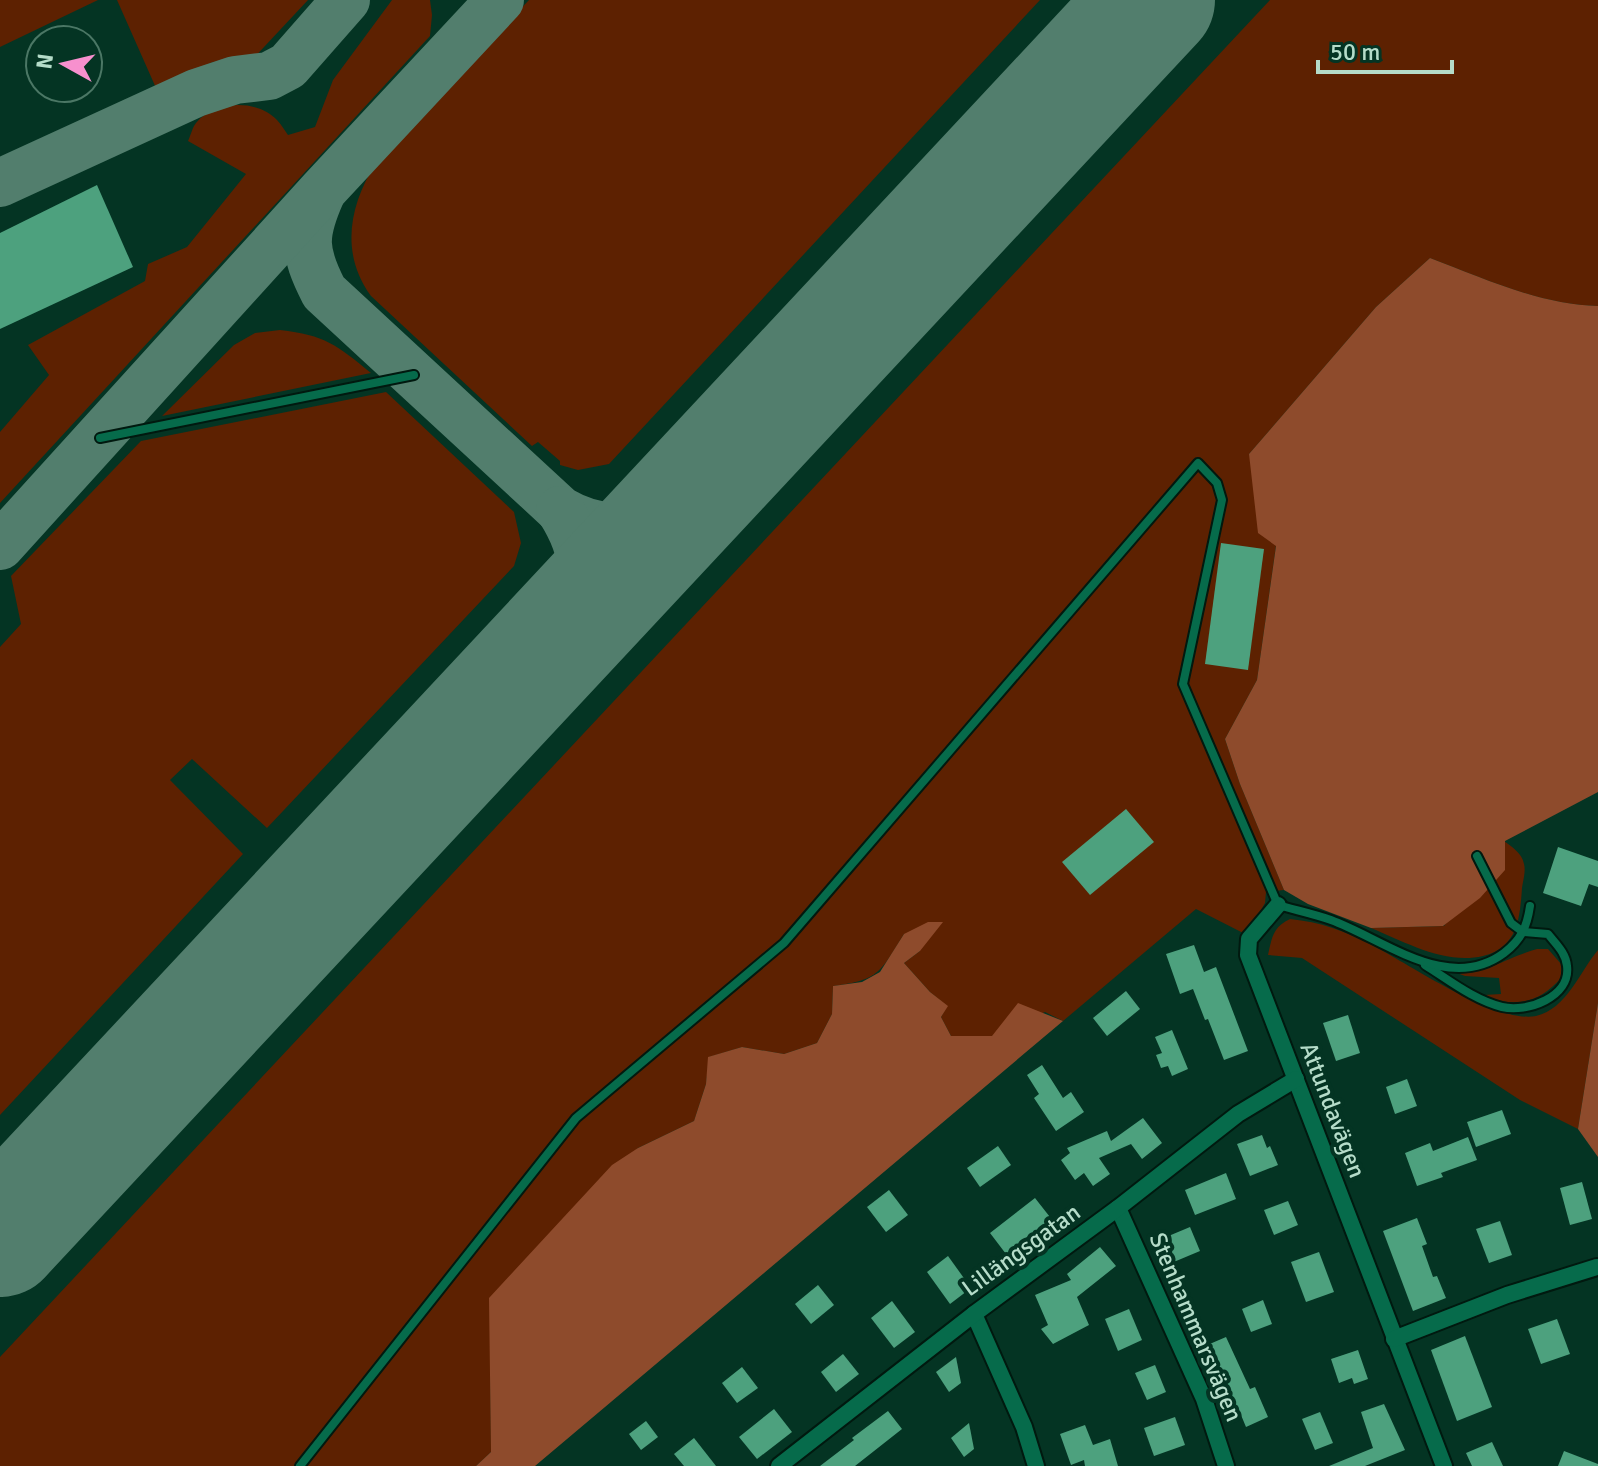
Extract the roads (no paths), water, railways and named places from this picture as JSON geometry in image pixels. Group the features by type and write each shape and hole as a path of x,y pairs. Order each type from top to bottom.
{"street":[{"name":"Attundavägen","path":"1278,905 1249,939 1248,955 1444,1466"},
{"name":"Lillängsgatan","path":"779,1466 1238,1114 1296,1079"},
{"name":"Stenhammarsvägen","path":"1118,1208 1204,1399 1226,1466"},
{"path":"1394,1339 1507,1295 1597,1267"},
{"path":"974,1314 1024,1427 1036,1466"}],"lane":[{"path":"100,438 414,375"},
{"path":"300,1466 576,1118 784,943 1198,463 1217,483 1222,500 1183,684 1278,905 1331,920 1418,960 1490,1003 1506,1008 1525,1008 1542,1003 1558,991 1567,978 1567,964 1561,949 1548,934 1523,932 1511,923 1477,856"},
{"path":"1418,960 1444,967 1474,969 1497,958 1516,944 1527,926 1530,906"}]}
